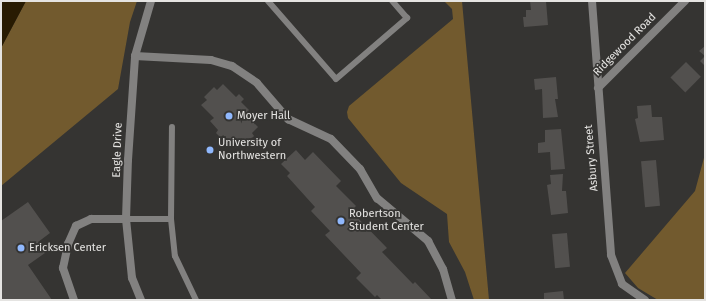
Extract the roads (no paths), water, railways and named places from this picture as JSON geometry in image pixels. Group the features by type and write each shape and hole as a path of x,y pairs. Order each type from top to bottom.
{"street":[{"name":"Eagle Drive","path":"141,300 132,278 126,219 135,56 151,1"},
{"name":"Asbury Street","path":"592,1 612,260 622,284 645,300"},
{"name":"Ridgewood Road","path":"598,88 685,1"},
{"path":"135,56 211,60 232,66 258,83 288,119 331,139 360,169 376,198 428,241 443,269 452,300"},
{"path":"74,300 63,268 68,244 76,226 91,219 126,219"}],"lane":[{"path":"268,1 336,79 407,18 392,1"},
{"path":"172,127 171,219 175,256 196,300"},
{"path":"126,219 171,219"}],"place":[{"name":"Moyer Hall","path":"229,116"},
{"name":"University of Northwestern","path":"210,150"},
{"name":"Robertson Student Center","path":"341,221"},
{"name":"Ericksen Center","path":"21,248"}]}
